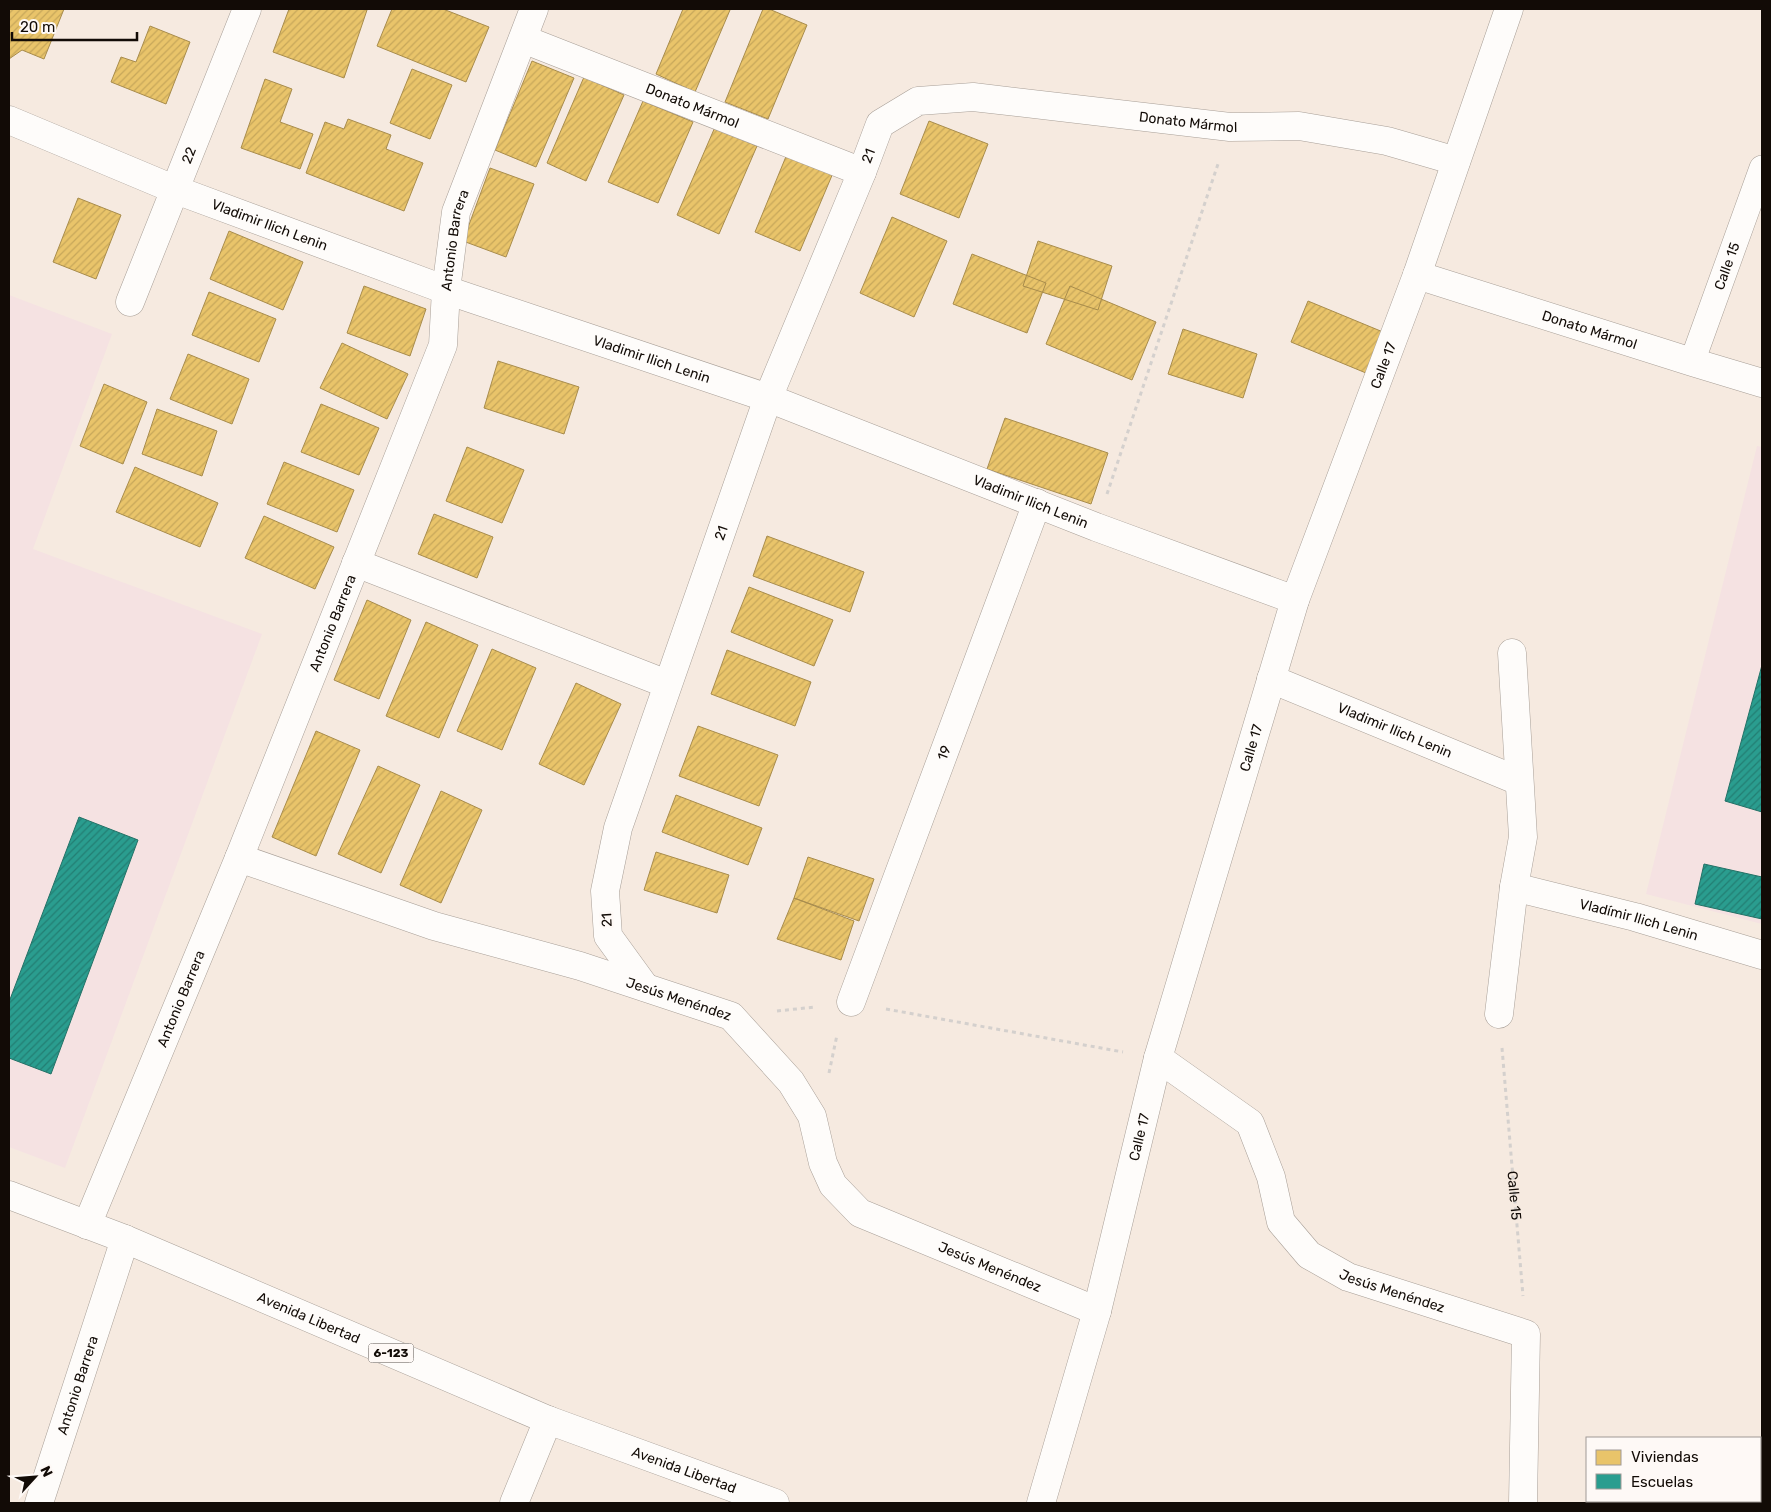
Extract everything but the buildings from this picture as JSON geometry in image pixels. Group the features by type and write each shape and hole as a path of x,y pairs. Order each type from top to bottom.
{"street":[{"name":"22","path":"130,302 247,9"},
{"name":"Antonio Barrera","path":"87,1225 239,858 443,345 446,290 456,212 534,9"},
{"name":"Calle 17","path":"1041,1503 1097,1311 1158,1058 1295,600 1417,275 1509,9"},
{"name":"Donato Mármol","path":"523,40 862,172"},
{"name":"Donato Mármol","path":"918,101 973,97 1230,127 1299,126 1387,141 1456,161"},
{"name":"21","path":"645,987 608,936 605,891 618,828 768,398 880,124 918,101"},
{"name":"Vladimir Ilich Lenin","path":"9,120 176,190 446,290 768,398 1096,527 1295,600"},
{"name":"Donato Mármol","path":"1417,275 1762,383"},
{"name":"19","path":"851,1002 1037,503"},
{"path":"356,563 668,684"},
{"path":"1499,1014 1514,887 1523,837 1512,653"},
{"name":"Vladimir Ilich Lenin","path":"1271,679 1519,781"},
{"name":"Jesús Menéndez","path":"239,858 434,926 580,966 731,1016 791,1082 812,1116 823,1164 833,1185 860,1213 1097,1311"},
{"name":"Vladímir Ilich Lenin","path":"1514,887 1635,918 1762,955"},
{"name":"Jesús Menéndez","path":"1158,1058 1250,1122 1270,1177 1281,1222 1309,1255 1348,1277 1526,1334"},
{"name":"Avenida Libertad","path":"9,1195 125,1239 548,1420 776,1503"},
{"name":"Antonio Barrera","path":"39,1503 125,1239"},
{"path":"1523,1503 1526,1334"},
{"path":"514,1503 548,1420"}],"lane":[{"name":"Calle 15","path":"1692,362 1762,168"}],"path":[{"path":"1096,527 1230,127"},
{"path":"731,1016 836,1006 851,1002 1158,1058"},
{"name":"Calle 15","path":"1499,1014 1526,1334"}],"shaded area":[{"path":"9,295 112,334 33,549 262,634 65,1168 9,1147"},
{"path":"1757,446 1762,447 1762,924 1646,894"}]}
